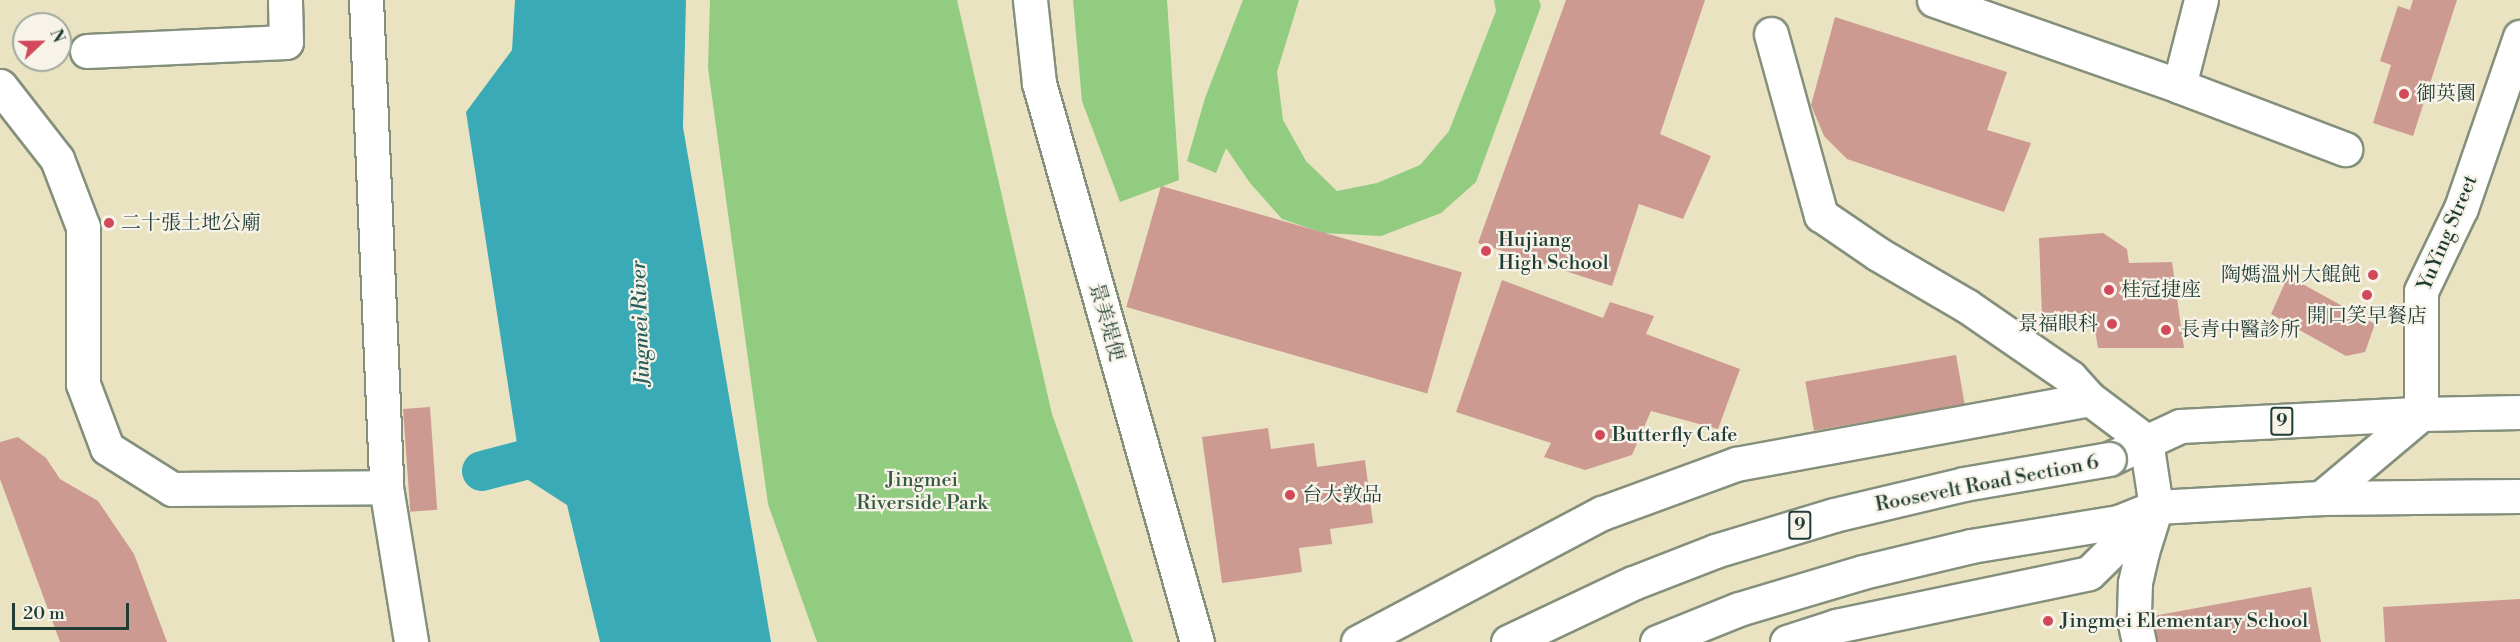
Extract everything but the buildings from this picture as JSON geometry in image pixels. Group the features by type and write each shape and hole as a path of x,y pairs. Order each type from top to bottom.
{"street":[{"path":"87,51 286,42 285,0"},
{"path":"366,0 386,487 411,642"},
{"name":"景美堤便","path":"1029,0 1039,83 1197,642"},
{"path":"1934,0 2179,86 2345,149"},
{"path":"2179,86 2200,1"},
{"path":"1771,34 1821,215 1878,254 1976,312 2070,377 2090,399 2146,441 2156,507 2135,584 2134,619 2139,642"},
{"name":"YuYing Street","path":"2421,414 2421,291 2461,208 2510,96 2520,37"},
{"path":"0,86 57,159 83,227 83,384 107,448 172,489 386,487"},
{"path":"1358,642 1602,513 1736,464 2090,399"},
{"name":"Roosevelt Road Section 6","path":"1508,642 1633,583 1715,551 1834,515 1964,484 2109,459 2180,426 2421,414 2520,412"},
{"path":"2321,498 2421,414"},
{"path":"1657,642 1739,609 1863,572 1971,546 2118,522 2156,507 2321,498 2520,496"},
{"path":"1787,642 1836,626 2089,573 2156,507"}],"green space":[{"name":"Jingmei Riverside Park","path":"710,0 957,0 1052,414 1133,642 817,642 768,504 708,68"},
{"path":"1073,0 1167,0 1179,180 1120,202 1082,101"},
{"path":"1243,0 1299,0 1277,72 1283,120 1306,161 1337,191 1377,183 1420,165 1449,131 1496,11 1494,0 1539,0 1541,6 1476,182 1441,213 1381,236 1323,233 1282,219 1250,183 1226,148 1216,173 1187,161 1205,98"}],"water":[{"name":"Jingmei River","path":"515,0 686,0 683,127 771,642 600,642 567,505 522,476 466,112 512,50"}],"waterway":[{"path":"482,471 574,447"}],"place":[{"name":"御英園","path":"2404,94"},
{"name":"二十張土地公廟","path":"109,223"},
{"name":"Hujiang High School","path":"1486,251"},
{"name":"陶媽溫州大餛飩","path":"2373,275"},
{"name":"桂冠捷座","path":"2109,290"},
{"name":"開口笑早餐店","path":"2367,295"},
{"name":"景福眼科","path":"2112,324"},
{"name":"長青中醫診所","path":"2166,330"},
{"name":"Butterfly Cafe","path":"1600,435"},
{"name":"台大敦品","path":"1290,495"},
{"name":"Jingmei Elementary School","path":"2048,621"}]}
